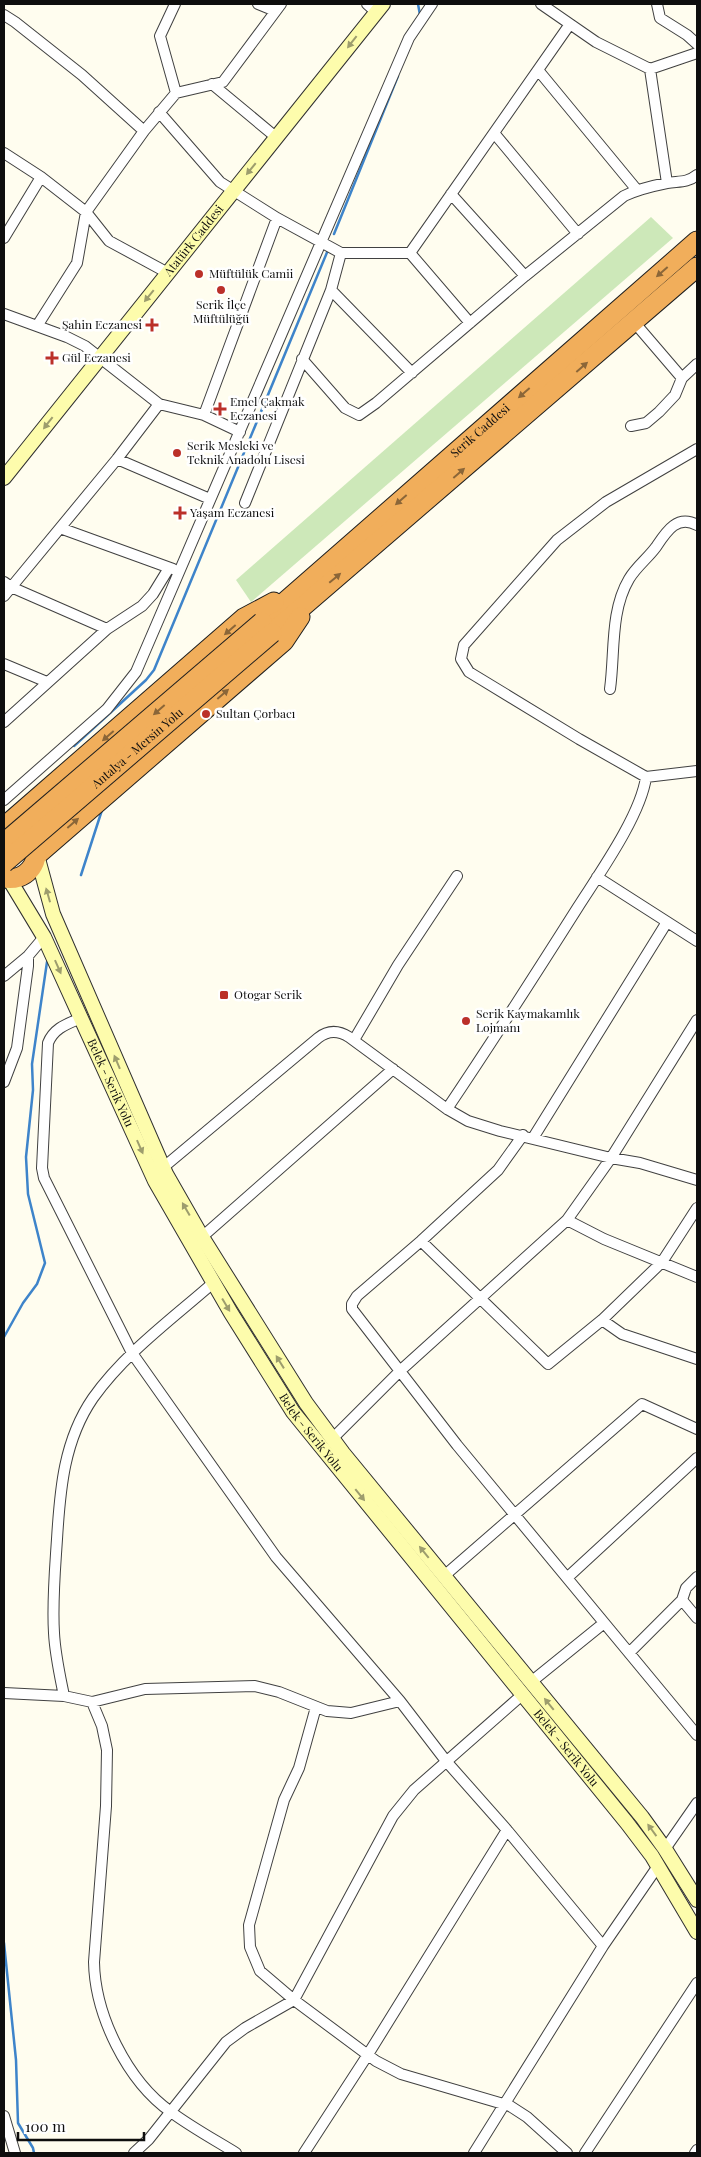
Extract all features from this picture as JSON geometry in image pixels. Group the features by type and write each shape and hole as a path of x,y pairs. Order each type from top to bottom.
{"highway":[{"name":"Serik Caddesi","path":"267,627 697,241"},
{"path":"671,289 685,268 697,257"},
{"name":"Serik Caddesi","path":"307,592 634,322 697,267"},
{"path":"4,827 244,618 307,592"},
{"path":"37,855 284,641 307,592"},
{"name":"Antalya - Mersin Yolu","path":"4,843 267,627"},
{"name":"Antalya - Mersin Yolu","path":"5,876 267,627"},
{"path":"4,827 16,827 27,832 35,843 37,855 35,863 25,875 5,876"}],"main road":[{"name":"Atatürk Caddesi","path":"6,470 277,138 375,7"},
{"name":"Belek - Serik Yolu","path":"37,855 53,914 158,1172 202,1237 306,1403 332,1439 642,1817 697,1900"},
{"name":"Belek - Serik Yolu","path":"5,876 44,937 81,1018 213,1283 293,1412 627,1823 658,1866 697,1932"}],"street":[{"path":"175,4 160,36 176,93"},
{"path":"37,326 77,263 86,212 144,131 176,93 223,82 278,8 258,4"},
{"path":"4,800 107,709 127,686 144,657 179,571 409,38 432,4"},
{"path":"541,4 603,46 650,69 697,52"},
{"path":"657,4 660,18 687,35 697,44"},
{"path":"4,16 15,22 82,74 144,131"},
{"path":"410,253 570,24"},
{"path":"650,69 667,183"},
{"path":"538,70 637,190"},
{"path":"212,84 277,138"},
{"path":"159,112 220,182 277,218 341,254 410,253"},
{"path":"494,133 578,234"},
{"path":"4,154 41,177 86,212 109,241 168,273"},
{"path":"302,359 345,408 359,415 412,373 524,276 624,196 637,190 667,183 689,181 697,175"},
{"path":"4,238 41,177"},
{"path":"451,194 524,276"},
{"path":"204,415 277,218"},
{"path":"410,253 470,323"},
{"path":"245,502 331,290 341,254"},
{"path":"331,290 412,373"},
{"path":"4,314 76,341 100,356 159,404 204,415 240,432"},
{"path":"634,322 682,378"},
{"path":"631,426 646,423 659,412 675,395 682,378 697,364"},
{"path":"4,596 7,585 60,528 117,460 159,404"},
{"path":"697,449 606,502 556,540 468,639 461,652 461,659 469,672 646,777 697,771"},
{"path":"117,460 210,500"},
{"path":"610,688 615,623 620,602 629,579 673,525 685,521 697,525"},
{"path":"60,528 179,571"},
{"path":"4,722 107,629 142,606 153,594 169,568"},
{"path":"7,585 107,629"},
{"path":"4,664 47,682"},
{"path":"447,1108 507,1019 597,876 637,808 646,777"},
{"path":"354,1040 398,965 458,876"},
{"path":"597,876 697,941"},
{"path":"667,922 528,1136 498,1170 421,1241 357,1296 352,1304 352,1309 401,1370 457,1445 697,1735"},
{"path":"4,976 28,956 44,937"},
{"path":"4,1082 17,1048 28,956"},
{"path":"81,1018 59,1028 52,1034 48,1043 42,1168 47,1183 132,1353 276,1557 400,1701 446,1761 507,1830 603,1946"},
{"path":"332,1439 401,1370 567,1220 611,1158 697,1020"},
{"path":"158,1172 322,1034 338,1031 354,1040 447,1108 468,1121 697,1180"},
{"path":"202,1237 393,1069"},
{"path":"421,1241 548,1364 602,1320 662,1262 697,1208"},
{"path":"567,1220 604,1239 697,1276"},
{"path":"64,1696 54,1634 53,1595 60,1486 66,1458 81,1418 92,1399 107,1380 132,1353 213,1283"},
{"path":"602,1320 622,1334 697,1359"},
{"path":"444,1576 642,1404 697,1429"},
{"path":"568,1577 697,1458"},
{"path":"629,1653 682,1600 686,1588 697,1577"},
{"path":"682,1600 697,1618"},
{"path":"531,1682 604,1623"},
{"path":"4,1693 64,1696 92,1702 145,1689 241,1685 266,1688 316,1707 338,1713 351,1713 400,1701"},
{"path":"134,2153 149,2139 226,2042 245,2028 294,2000 385,1829 414,1790 522,1695"},
{"path":"92,1702 105,1734 107,1758 106,1806 94,1962 95,1983 101,2008 120,2052 146,2088 170,2112 236,2153"},
{"path":"316,1707 299,1768 284,1800 249,1925 248,1935 252,1957 260,1971 294,2000 367,2056 401,2074 504,2104 522,2113 566,2153"},
{"path":"665,1849 697,1803"},
{"path":"304,2153 367,2056 507,1830"},
{"path":"474,2153 603,1946 658,1866"},
{"path":"585,2153 697,1984"},
{"path":"4,2116 15,2153"},
{"path":"4,2151 9,2153"}],"green space":[{"path":"651,217 673,238 251,602 236,580"}],"waterway":[{"path":"418,4 420,15"},
{"path":"334,234 398,76"},
{"path":"74,746 146,680 154,670 328,250"},
{"path":"81,875 102,810"},
{"path":"4,1337 23,1303 37,1284 45,1263 28,1194 26,1157 33,1090 32,1064 47,962"},
{"path":"4,1943 16,2060 18,2123 34,2153"}],"place":[{"name":"Müftülük Camii","path":"199,274"},
{"name":"Serik İlçe Müftülüğü","path":"221,290"},
{"name":"Şahin Eczanesi","path":"152,325"},
{"name":"Gül Eczanesi","path":"52,358"},
{"name":"Emel Çakmak Eczanesi","path":"220,409"},
{"name":"Serik Mesleki ve Teknik Anadolu Lisesi","path":"177,453"},
{"name":"Yaşam Eczanesi","path":"180,513"},
{"name":"Sultan Çorbacı","path":"206,714"},
{"name":"Otogar Serik","path":"224,995"},
{"name":"Serik Kaymakamlık Lojmanı","path":"466,1021"}]}
